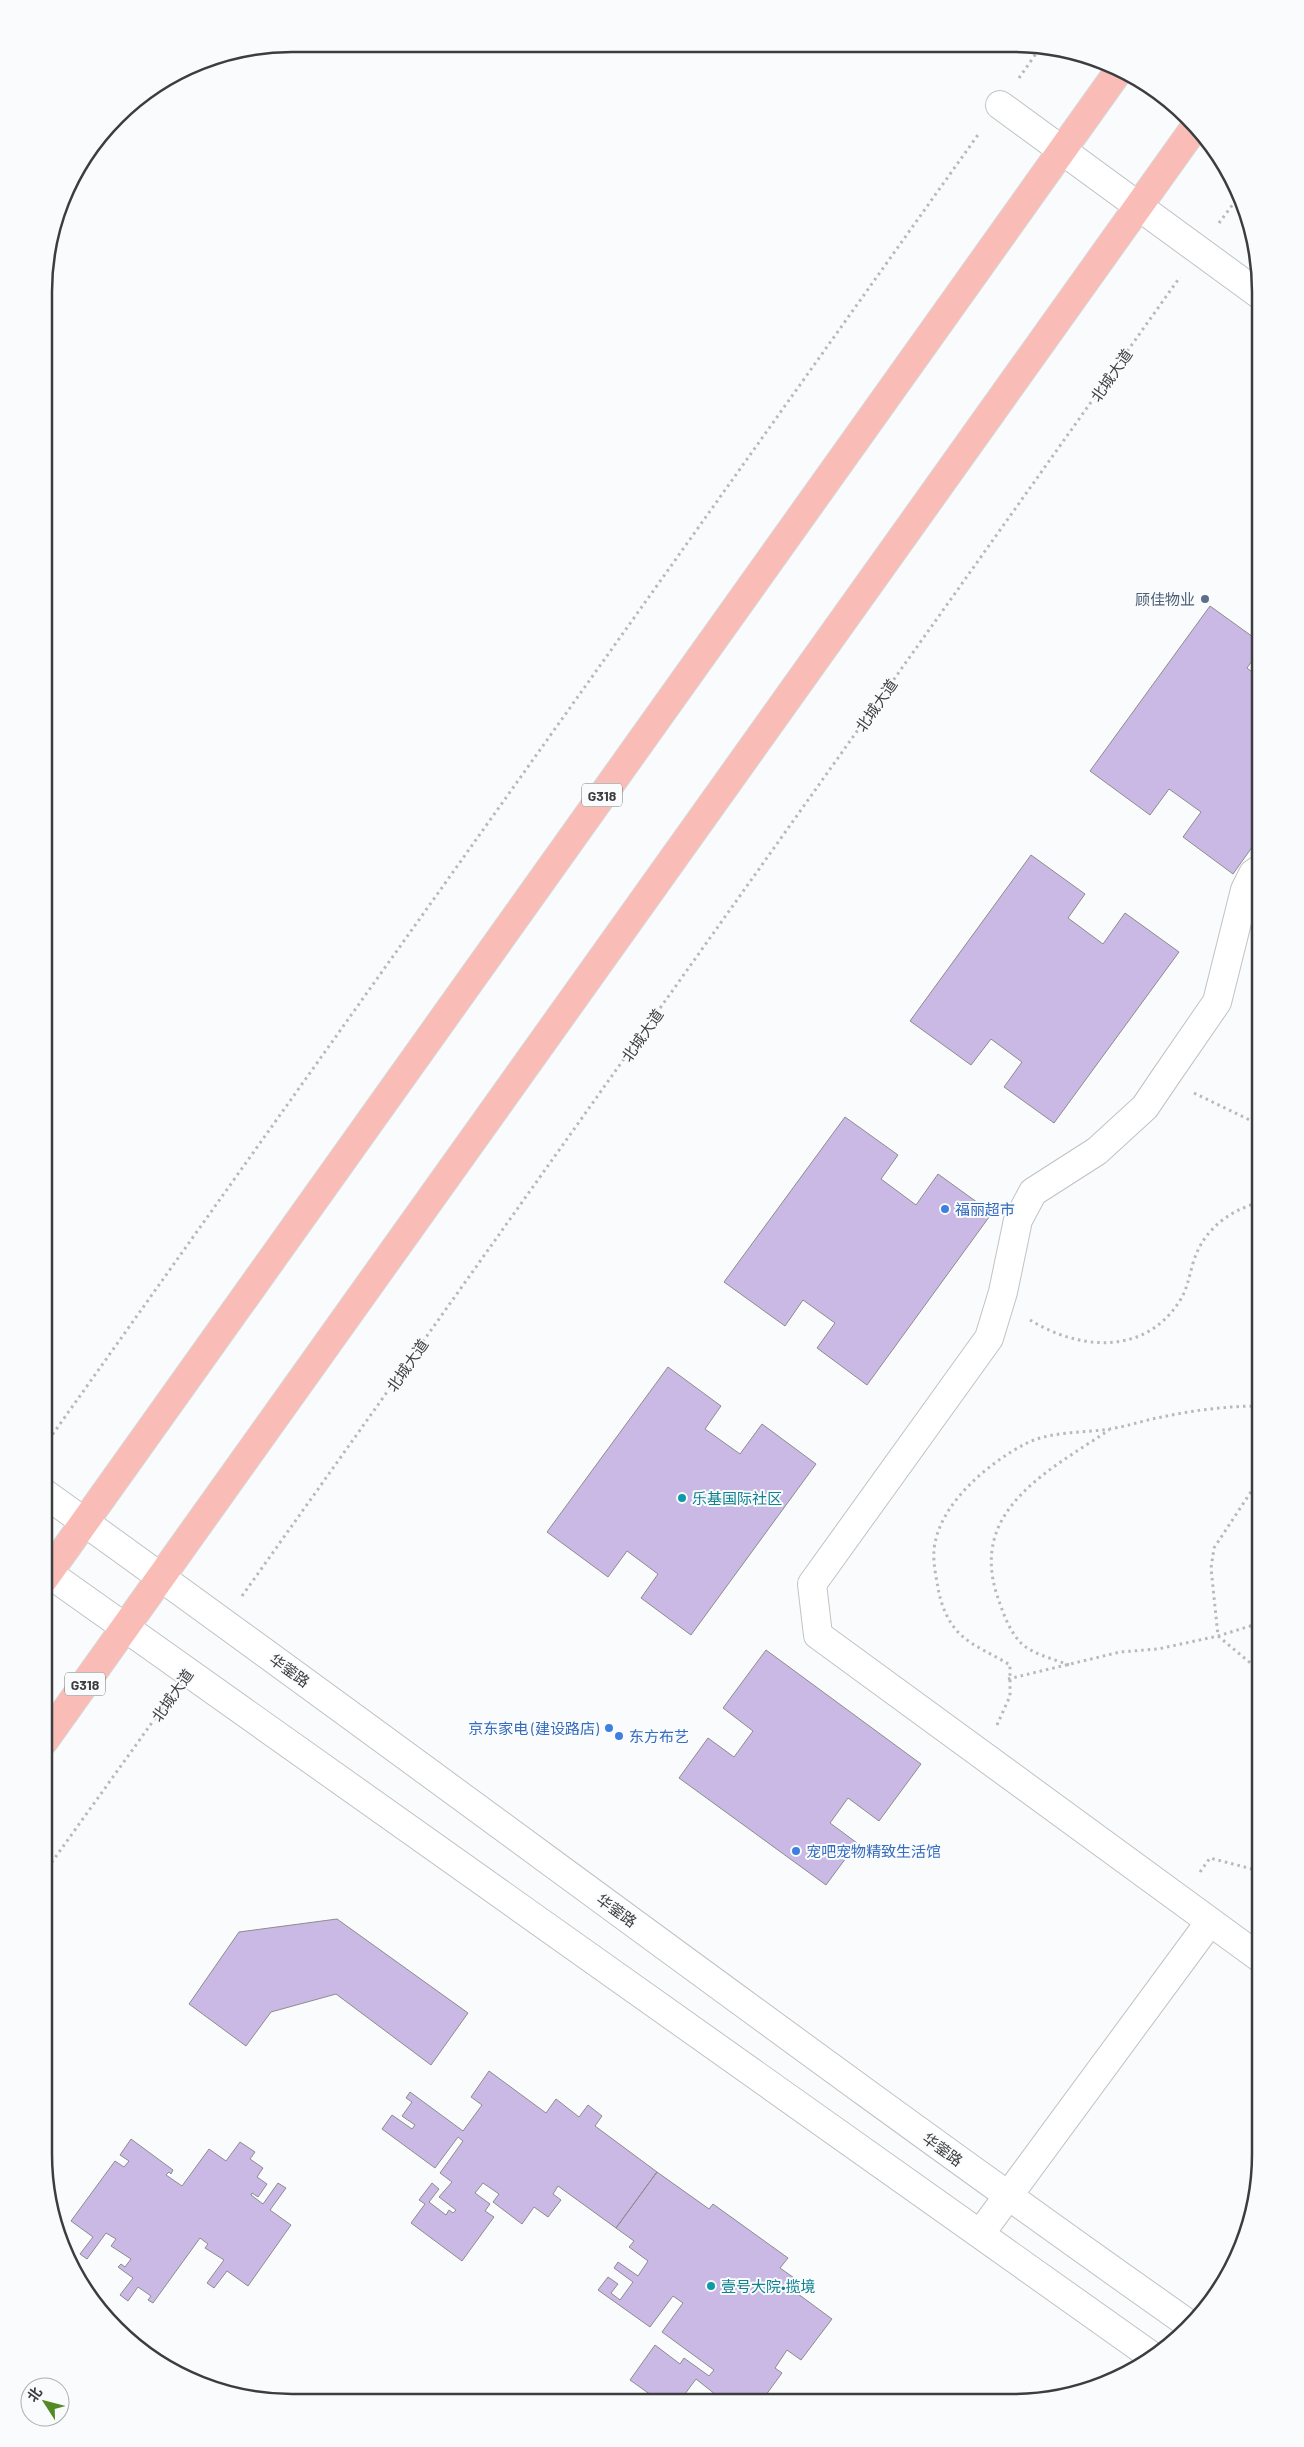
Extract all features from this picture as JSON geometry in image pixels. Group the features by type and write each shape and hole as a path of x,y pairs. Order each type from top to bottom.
{"highway":[{"name":"G318","path":"52,1566 1115,76"},
{"name":"G318","path":"52,1730 1191,133"}],"street":[{"path":"1000,104 1252,288"},
{"path":"1252,876 1245,890 1217,1002 1145,1107 1097,1151 1033,1192 1018,1220 1003,1292 989,1338 812,1584 818,1635 1209,1923 1252,1953"},
{"name":"华蓥路","path":"52,1499 224,1622 1007,2196 1184,2321"},
{"path":"52,1578 126,1627 1147,2353"},
{"path":"980,2234 1209,1923"}],"path":[{"path":"52,1433 1036,54"},
{"name":"北城大道","path":"224,1622 1234,203"},
{"path":"1166,1076 1200,1097 1252,1121"},
{"path":"1003,1292 1025,1317 1043,1328 1064,1336 1104,1344 1141,1335 1170,1314 1180,1301 1198,1250 1214,1226 1227,1215 1252,1205"},
{"path":"991,1762 994,1730 1010,1696 1008,1679 1010,1665 962,1636 946,1613 935,1574 934,1549 944,1518 961,1493 979,1476 1026,1444 1052,1436 1111,1428 1164,1416 1252,1406"},
{"path":"1069,1665 1021,1644 1011,1627 992,1579 991,1551 1001,1520 1018,1496 1043,1474 1111,1428"},
{"path":"1252,1490 1214,1548 1211,1568 1218,1636 1252,1664"},
{"path":"1008,1679 1120,1652 1158,1649 1218,1636 1252,1625"},
{"name":"北城大道","path":"52,1863 188,1672"}],"building":[{"path":"1210,606 1252,636 1252,661 1247,668 1252,672 1252,847 1233,874 1183,837 1201,812 1169,789 1150,815 1090,771"},
{"path":"1031,855 1085,894 1068,918 1103,944 1125,913 1179,952 1054,1123 1004,1087 1022,1062 991,1039 971,1065 910,1021"},
{"path":"845,1117 898,1155 881,1179 916,1205 938,1174 992,1213 867,1385 817,1348 835,1323 803,1300 785,1326 724,1282"},
{"name":"乐基国际社区","path":"668,1367 721,1406 705,1429 740,1454 762,1424 816,1464 691,1635 641,1598 658,1574 627,1551 608,1577 547,1532"},
{"path":"766,1650 921,1764 879,1821 848,1798 830,1823 857,1843 826,1885 679,1778 708,1738 734,1757 753,1731 723,1708"},
{"path":"337,1919 468,2013 431,2065 336,1994 271,2012 246,2046 189,2004 239,1932"},
{"path":"489,2071 546,2113 556,2099 579,2117 588,2105 602,2116 595,2126 657,2172 616,2228 558,2186 553,2194 561,2200 548,2217 534,2207 522,2224 493,2202 499,2194 483,2183 475,2193 490,2204 485,2211 494,2217 462,2261 411,2223 425,2204 419,2200 432,2183 439,2189 429,2202 446,2215 449,2210 453,2213 456,2210 439,2197 452,2182 440,2173 463,2141 458,2137 435,2168 382,2129 392,2115 412,2129 415,2125 402,2116 412,2102 406,2098 410,2092 463,2131 482,2105 471,2097"},
{"path":"131,2139 173,2170 171,2174 169,2172 166,2175 182,2186 209,2149 226,2161 240,2142 255,2152 250,2159 263,2168 257,2177 267,2184 258,2197 252,2193 251,2195 263,2204 278,2183 286,2188 270,2210 291,2225 248,2286 227,2271 214,2288 207,2283 224,2260 205,2248 208,2244 200,2238 153,2303 148,2300 151,2296 138,2287 128,2301 120,2295 133,2278 118,2267 121,2264 125,2267 131,2259 111,2246 116,2239 106,2233 87,2259 80,2254 93,2237 71,2221 115,2161 124,2167 129,2161 120,2155"},
{"name":"壹号大院•揽境","path":"657,2172 709,2209 713,2204 788,2258 780,2268 797,2280 790,2288 832,2319 801,2360 787,2350 775,2368 782,2373 767,2394 715,2394 696,2379 685,2394 650,2394 630,2380 655,2345 680,2364 684,2358 709,2376 714,2370 662,2332 683,2303 673,2296 650,2327 598,2290 608,2277 618,2284 611,2293 620,2300 633,2282 614,2268 618,2262 638,2276 648,2261 629,2247 634,2241 616,2228"}],"place":[{"name":"顾佳物业","path":"1205,599"},
{"name":"福丽超市","path":"945,1209"},
{"name":"乐基国际社区","path":"682,1498"},
{"name":"京东家电 (建设路店)","path":"609,1728"},
{"name":"东方布艺","path":"619,1736"},
{"name":"宠吧宠物精致生活馆","path":"796,1851"},
{"name":"壹号大院•揽境","path":"711,2286"}]}
